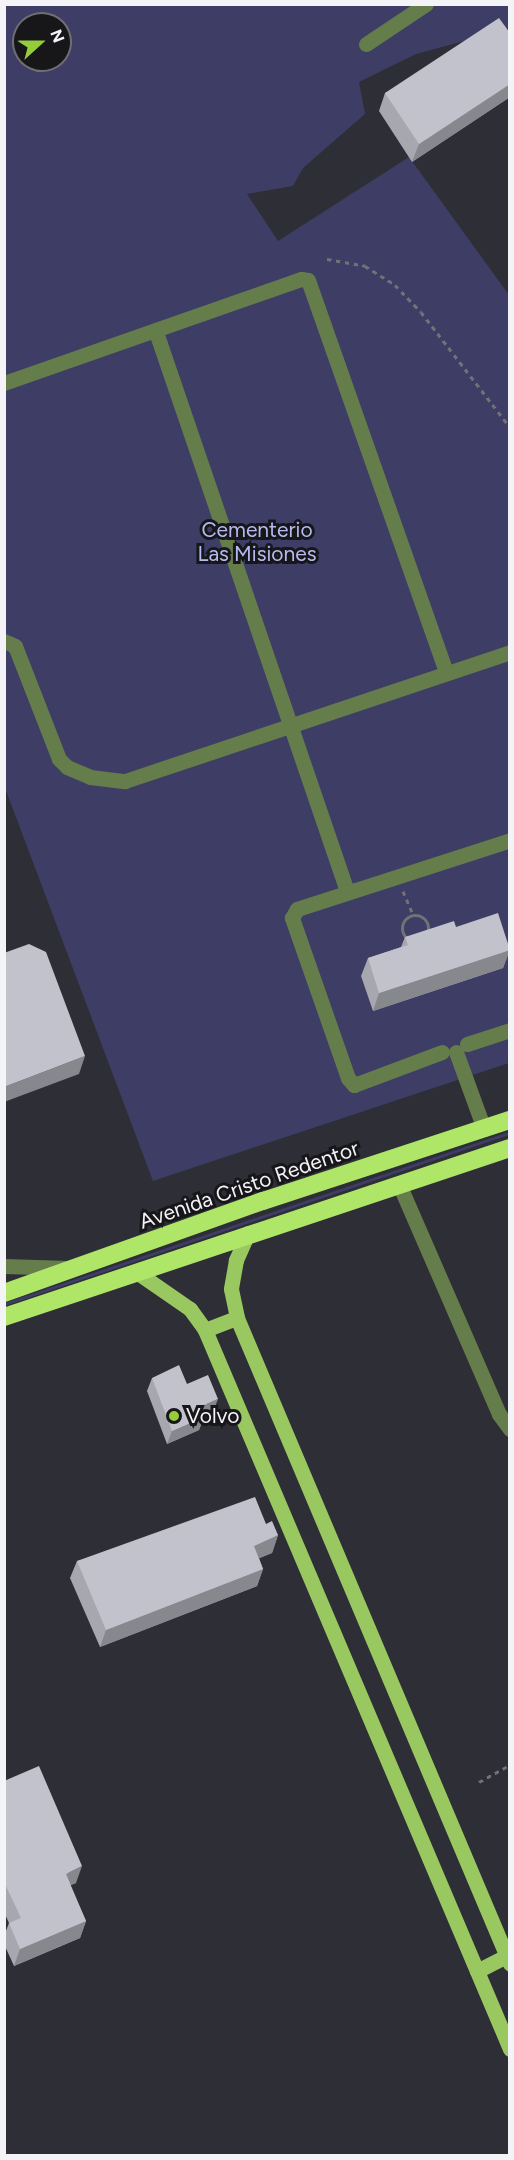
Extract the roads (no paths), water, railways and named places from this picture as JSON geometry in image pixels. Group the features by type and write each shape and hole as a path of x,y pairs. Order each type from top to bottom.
{"highway":[{"name":"Avenida Cristo Redentor","path":"4,1293 510,1120"},
{"path":"4,1317 248,1233 510,1148"}],"main road":[{"path":"248,1233 236,1260 231,1289 237,1318 508,1960 477,1971"},
{"path":"138,1272 190,1309 206,1330 510,2049"},
{"path":"206,1330 237,1318"}],"street":[{"path":"366,44 426,4"},
{"path":"4,383 156,332 301,279 313,286 446,672"},
{"path":"156,332 347,891"},
{"path":"4,641 15,646 58,759 67,767 90,777 125,781 510,652"},
{"path":"510,840 347,891 297,909 292,918 348,1078 354,1085 362,1085 510,1030"},
{"path":"455,1050 484,1129"},
{"path":"399,1184 500,1414 510,1429"},
{"path":"4,1266 72,1268"}],"place":[{"name":"Volvo","path":"174,1416"}],"park label":[{"name":"Cementerio Las Misiones","path":"257,542"}]}
